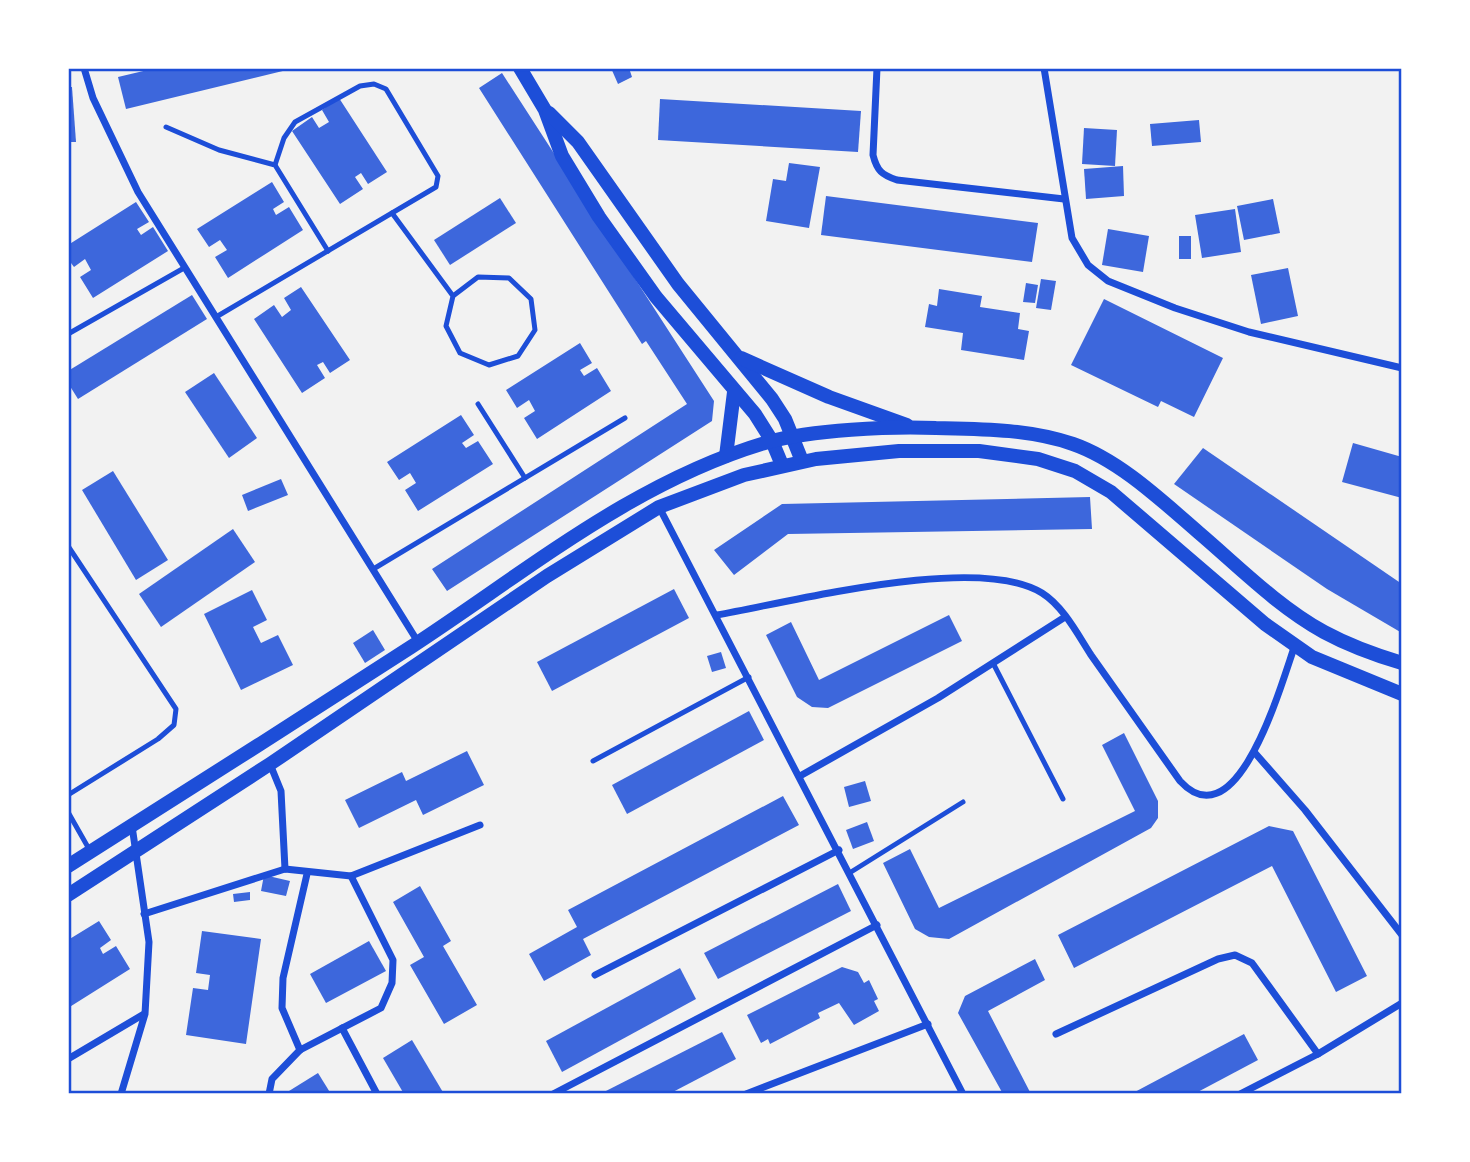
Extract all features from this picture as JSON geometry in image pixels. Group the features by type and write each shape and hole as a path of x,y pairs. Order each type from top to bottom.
{"main road":[{"path":"520,68 545,110 562,156 599,217 656,297 755,414 772,441 782,465"},
{"path":"545,110 578,142 678,284 772,399 793,437 802,461"},
{"path":"737,356 819,393 912,427"},
{"path":"726,456 734,392"},
{"path":"68,866 418,642 564,542 649,489 726,456 793,437 912,427 985,429 1045,436 1077,445 1104,459 1170,508 1281,603 1323,631 1402,663"},
{"path":"68,895 270,764 547,576 659,506 701,489 802,461 899,451 979,451 1038,459 1074,471 1111,492 1265,624 1295,645 1324,663 1402,694"}],"street":[{"path":"84,68 93,97 117,149 184,268 418,642"},
{"path":"877,68 873,155 876,168 884,175 897,180 1064,199"},
{"path":"1044,68 1072,238 1088,265 1108,281 1142,296 1248,332 1402,368"},
{"path":"659,506 851,872 963,1094"},
{"path":"717,615 869,588 954,577 996,578 1042,593 1065,617 1190,792 1212,795 1226,790 1255,753 1295,645"},
{"path":"800,776 993,663 1065,617"},
{"path":"1255,753 1305,810 1402,935"},
{"path":"270,764 281,791 285,869"},
{"path":"121,1094 145,1014 149,942 132,825"},
{"path":"144,914 285,869 307,874 351,876 480,825"},
{"path":"595,975 839,850"},
{"path":"300,1050 282,1008 283,978 307,874"},
{"path":"269,1094 272,1079 300,1050 381,1008 392,983 393,960 351,876"},
{"path":"552,1094 877,925"},
{"path":"1056,1034 1218,959 1235,955 1252,963 1318,1054"},
{"path":"1240,1094 1318,1054 1402,1003"},
{"path":"68,1059 145,1014"},
{"path":"746,1094 928,1024"},
{"path":"342,1028 377,1094"}],"lane":[{"path":"216,317 436,187 438,176 386,89 374,84 360,86 295,122 284,138 275,165"},
{"path":"166,127 219,150 275,165 328,251"},
{"path":"392,213 453,296 446,326 460,354 489,365 518,356 535,330 531,299 509,278 478,277 453,296"},
{"path":"68,334 184,268"},
{"path":"478,404 525,478"},
{"path":"374,568 625,418"},
{"path":"68,546 176,709 174,725 158,739 68,795"},
{"path":"993,663 1063,799"},
{"path":"593,761 749,677"},
{"path":"851,872 963,802"},
{"path":"68,812 91,852"}],"building":[{"path":"156,68 291,69 126,109 118,77"},
{"path":"611,68 629,68 632,77 618,84"},
{"path":"502,73 714,401 712,421 447,591 432,569 687,404 646,341 642,344 479,88"},
{"path":"68,87 72,87 76,142 68,142"},
{"path":"339,98 387,172 368,184 361,173 355,177 363,189 340,204 292,131 312,117 319,128 329,122 322,110"},
{"path":"660,99 861,111 858,152 658,140"},
{"path":"1199,120 1201,142 1152,146 1150,124"},
{"path":"1084,128 1117,130 1115,166 1082,164"},
{"path":"789,163 820,167 809,228 766,221 773,179 786,181"},
{"path":"1123,166 1124,196 1086,199 1084,169"},
{"path":"272,182 284,202 273,209 276,215 289,207 303,230 228,278 215,257 227,250 220,240 209,247 197,229"},
{"path":"826,196 1038,223 1032,262 821,235"},
{"path":"500,198 516,223 450,265 434,240"},
{"path":"1273,199 1280,233 1244,240 1237,206"},
{"path":"136,202 149,222 137,229 141,235 153,227 168,251 93,298 80,277 91,270 85,259 74,267 68,259 68,245"},
{"path":"1235,209 1241,252 1202,258 1195,215"},
{"path":"1108,229 1149,236 1143,272 1102,265"},
{"path":"1179,236 1191,236 1191,259 1179,259"},
{"path":"1288,268 1298,316 1261,324 1251,275"},
{"path":"1041,279 1056,281 1051,310 1036,308"},
{"path":"1026,283 1038,285 1035,303 1023,302"},
{"path":"301,287 350,360 330,373 323,362 317,365 325,378 302,393 254,319 274,305 282,317 291,310 284,298"},
{"path":"939,289 982,296 980,307 1020,313 1018,329 1029,331 1024,360 961,350 963,333 925,327 929,304 937,306"},
{"path":"192,295 207,319 78,399 68,383 68,371"},
{"path":"1104,299 1223,358 1194,417 1161,401 1158,407 1071,365"},
{"path":"580,343 592,363 580,370 584,376 597,368 611,391 537,439 524,418 535,411 529,400 517,408 506,390"},
{"path":"214,373 257,438 229,458 185,392"},
{"path":"461,415 474,435 462,443 466,448 478,441 493,464 418,511 405,490 416,483 410,473 399,480 387,462"},
{"path":"1353,443 1402,457 1402,498 1342,482"},
{"path":"1203,448 1402,584 1402,633 1327,589 1174,484"},
{"path":"113,471 168,560 136,580 82,490"},
{"path":"281,479 288,495 248,511 242,495"},
{"path":"1090,497 1092,529 788,534 734,575 714,550 782,504"},
{"path":"233,529 255,562 161,627 139,594"},
{"path":"674,589 689,618 552,691 537,662"},
{"path":"252,590 267,620 253,627 261,643 278,635 293,665 241,690 204,614"},
{"path":"949,615 962,641 828,708 812,707 797,697 766,635 791,622 819,680"},
{"path":"373,630 385,650 365,663 353,643"},
{"path":"721,652 726,668 712,672 707,656"},
{"path":"749,711 764,740 627,814 612,785"},
{"path":"1124,733 1158,801 1158,818 1151,828 949,939 929,937 915,929 883,863 910,849 939,908 1135,811 1102,745"},
{"path":"467,751 484,785 423,815 416,800 359,828 345,800 402,772 406,781"},
{"path":"865,781 871,801 849,807 844,787"},
{"path":"783,796 799,825 583,939 591,955 544,981 529,954 577,927 568,910"},
{"path":"867,822 874,841 853,849 846,830"},
{"path":"1269,826 1293,831 1367,976 1336,992 1272,866 1074,968 1058,935"},
{"path":"264,875 290,881 286,896 261,891"},
{"path":"838,884 851,911 718,979 704,953"},
{"path":"420,886 451,941 443,946 477,1005 444,1024 410,965 424,957 393,902"},
{"path":"250,892 250,900 234,902 233,894"},
{"path":"99,921 111,940 100,948 103,954 116,946 130,969 68,1008 68,940"},
{"path":"202,931 261,939 246,1044 186,1035 193,988 208,990 210,975 196,973"},
{"path":"369,941 386,971 326,1003 310,974"},
{"path":"1035,959 1045,980 988,1011 1031,1094 1003,1094 958,1013 965,996"},
{"path":"842,967 858,972 864,983 869,980 878,999 874,1001 879,1011 854,1025 839,1003 818,1013 820,1018 770,1044 768,1039 761,1043 747,1015"},
{"path":"680,968 696,999 562,1072 546,1041"},
{"path":"722,1032 736,1059 669,1094 600,1094"},
{"path":"1244,1034 1258,1060 1194,1094 1131,1094"},
{"path":"412,1040 444,1094 404,1094 383,1058"},
{"path":"318,1073 331,1094 291,1094 289,1091"}]}
